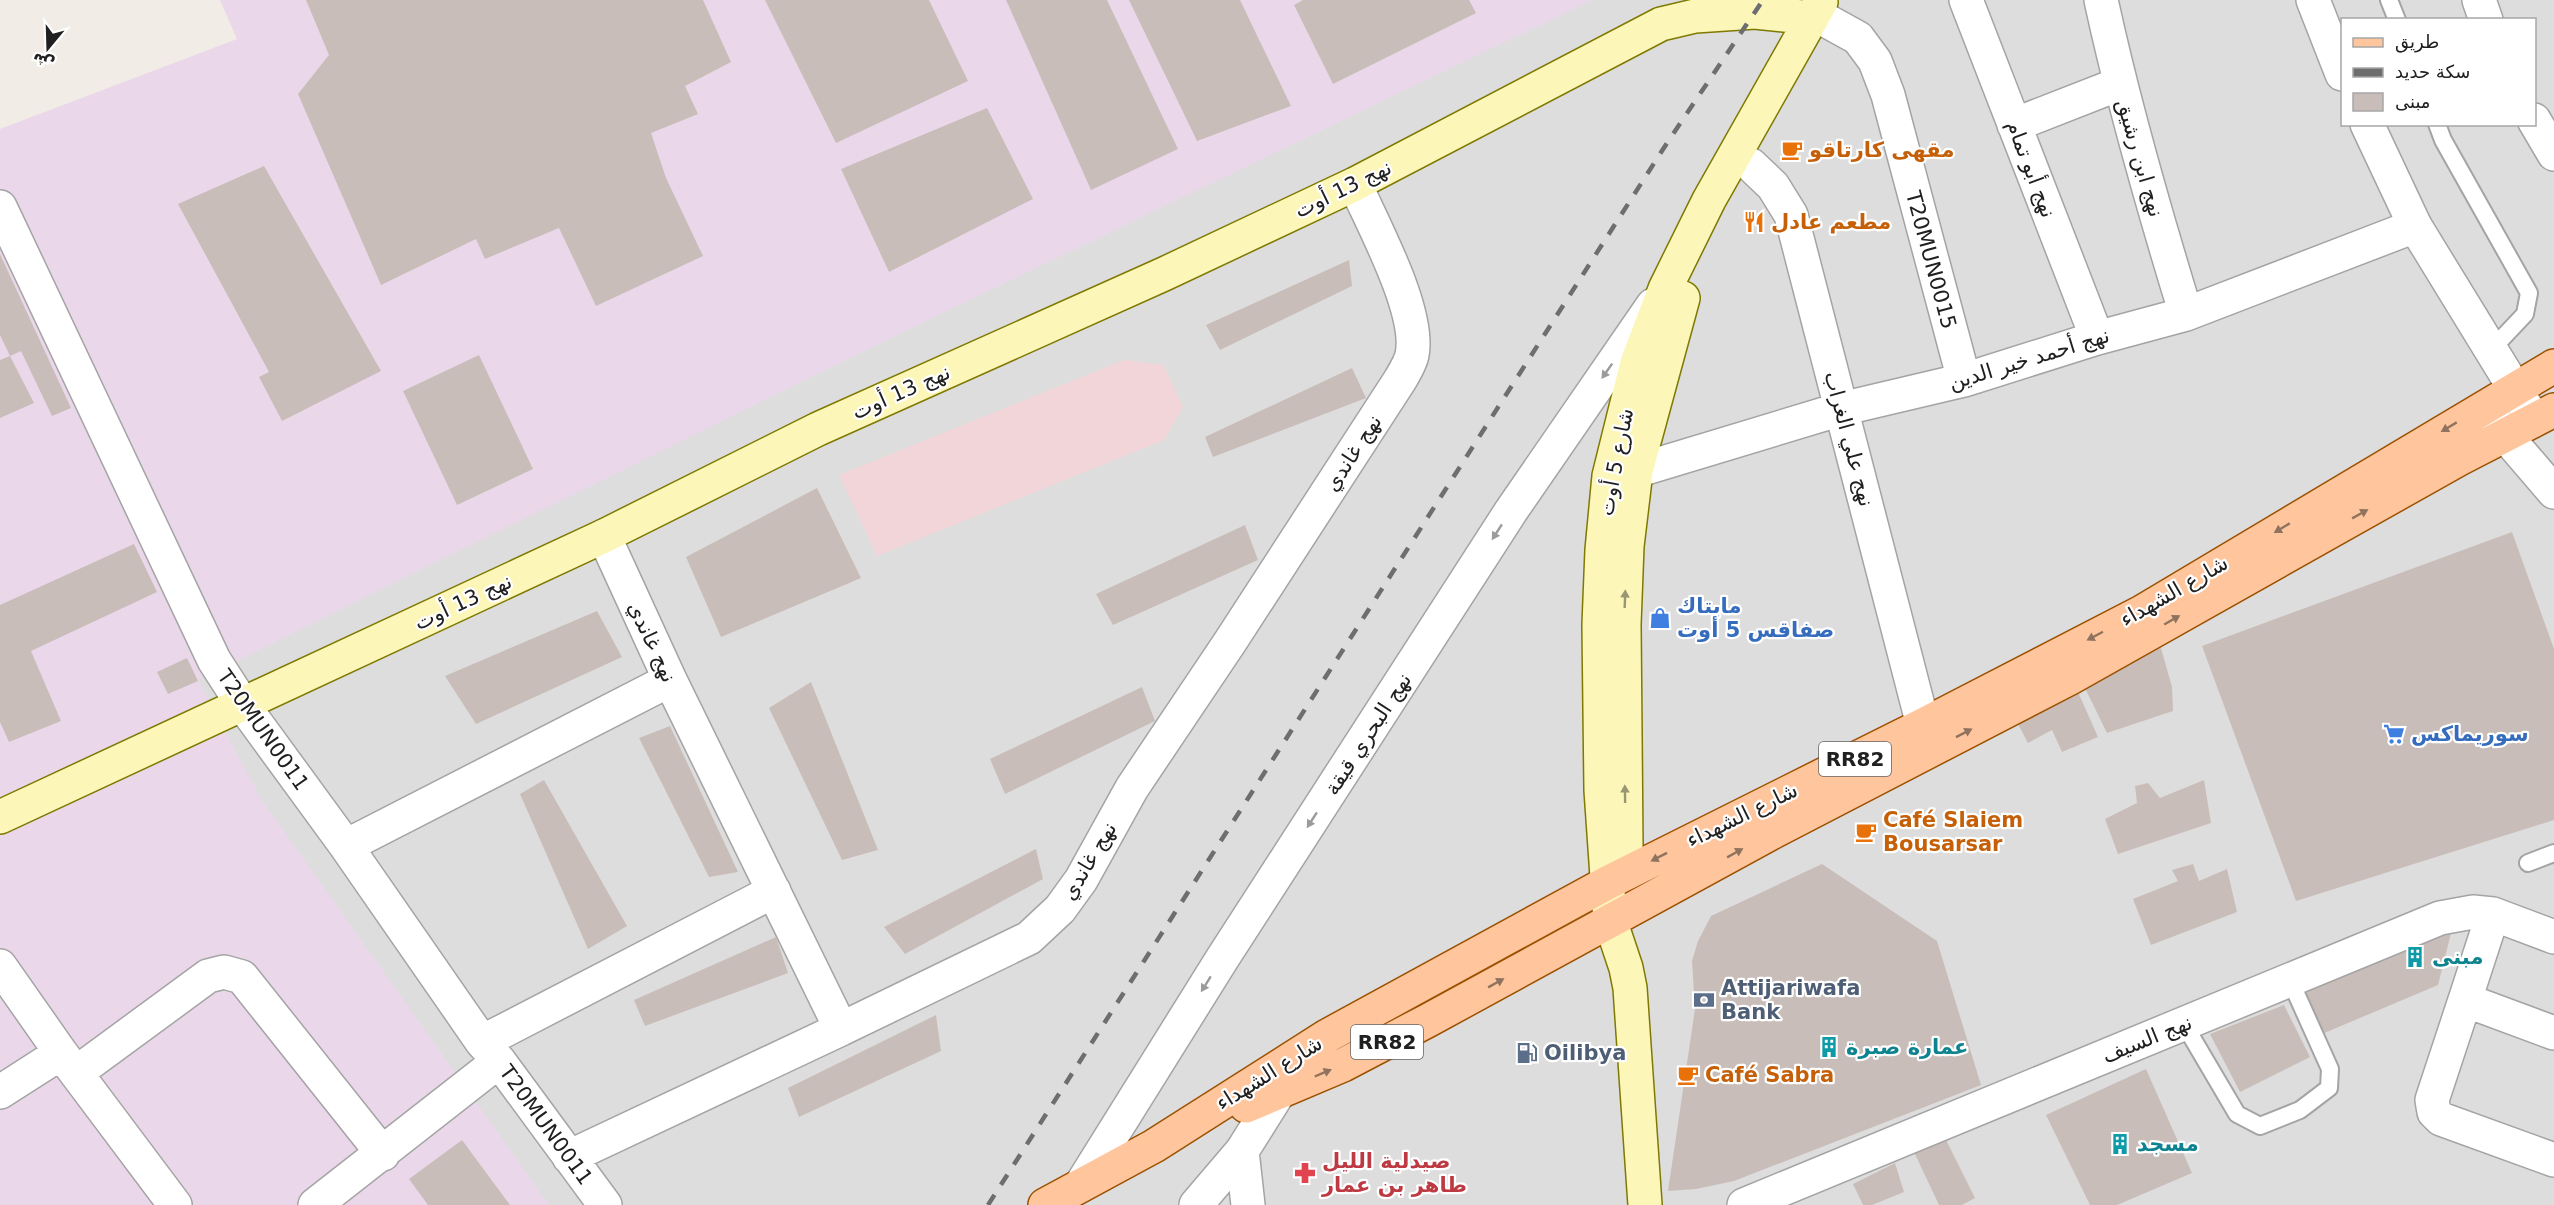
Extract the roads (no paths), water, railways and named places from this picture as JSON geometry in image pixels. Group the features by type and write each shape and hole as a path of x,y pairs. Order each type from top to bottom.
{"main road":[{"name":"نهج 13 أوت","path":"0,817 604,536 839,419 1164,274 1355,184 1661,24 1675,10 1695,16 1826,10"},
{"name":"شارع 5 أوت","path":"1617,878 1627,546 1636,471 1681,301 1826,10"},
{"name":"شارع 5 أوت","path":"1645,1205 1617,878 1601,790 1598,705 1602,550 1609,476 1637,363 1665,289 1709,201 1826,10"},
{"name":"شارع الشهداء","path":"1154,1146 1343,1065 1775,831 1928,737 2554,366"},
{"name":"شارع الشهداء","path":"1045,1205 1154,1146 1327,1036 1617,878 1928,737 2070,678 2459,459 2544,415"}],"street":[{"name":"نهج أبو تمام","path":"1966,0 2097,338"},
{"name":"نهج ابن رشيق","path":"2101,0 2119,84 2150,199 2186,314"},
{"path":"2313,0 2341,69"},
{"path":"2479,0 2485,18"},
{"name":"T20MUN0015","path":"1826,10 1858,38 1875,61 1888,94 1964,380"},
{"path":"2014,125 2119,84"},
{"path":"2536,122 2554,154"},
{"path":"2368,126 2415,226 2513,389 2544,415"},
{"name":"نهج علي الغراب","path":"1750,165 1773,186 1791,215 1928,737"},
{"name":"نهج غاندي","path":"604,536 670,680 841,1029 1029,938 1060,909 1081,880 1132,788 1400,381 1412,356 1413,336 1407,307 1355,184"},
{"name":"T20MUN0011","path":"0,207 214,660 243,705 346,846 491,1052 605,1205"},
{"name":"نهج أحمد خير الدين","path":"1636,471 1841,409 1964,380 2097,338 2186,314 2415,226"},
{"name":"نهج البحري قيقة","path":"1081,1185 1222,959 1511,511 1665,289"},
{"path":"2486,405 2506,436 2554,492"},
{"path":"346,846 670,680"},
{"path":"315,1205 383,1154 491,1052 774,891"},
{"name":"نهج السيف","path":"1744,1205 1788,1197 2184,1024 2440,918 2473,912 2493,914 2554,937"},
{"path":"2493,914 2432,1100 2434,1112 2441,1119 2554,1160"},
{"path":"0,966 175,1205"},
{"path":"0,1092 69,1063 208,976 224,972 242,977 383,1154"},
{"path":"2465,1000 2554,1033"},
{"path":"569,1157 841,1029"},
{"path":"1196,1205 1242,1151 1279,1092"},
{"path":"1242,1151 1248,1205"}],"lane":[{"path":"2389,0 2396,18"},
{"path":"2438,126 2443,140 2529,293 2525,314 2491,350"},
{"path":"2528,863 2554,853"},
{"path":"2184,1024 2237,1114 2260,1126 2300,1110 2329,1088 2330,1069 2290,980"}],"railway":[{"path":"988,1205 1667,143 1763,0"}],"place":[{"name":"مقهى كارتاقو","path":"1792,150"},
{"name":"مطعم عادل","path":"1754,222"},
{"name":"مايتاك صفاقس 5 أوت","path":"1660,618"},
{"name":"سوريماكس","path":"2394,734"},
{"name":"Café Slaiem Bousarsar","path":"1866,832"},
{"name":"مبنى","path":"2415,957"},
{"name":"Attijariwafa Bank","path":"1704,1000"},
{"name":"عمارة صبرة","path":"1829,1047"},
{"name":"Oilibya","path":"1527,1053"},
{"name":"Café Sabra","path":"1688,1075"},
{"name":"مسجد","path":"2120,1144"},
{"name":"صيدلية الليل طاهر بن عمار","path":"1305,1173"}]}
